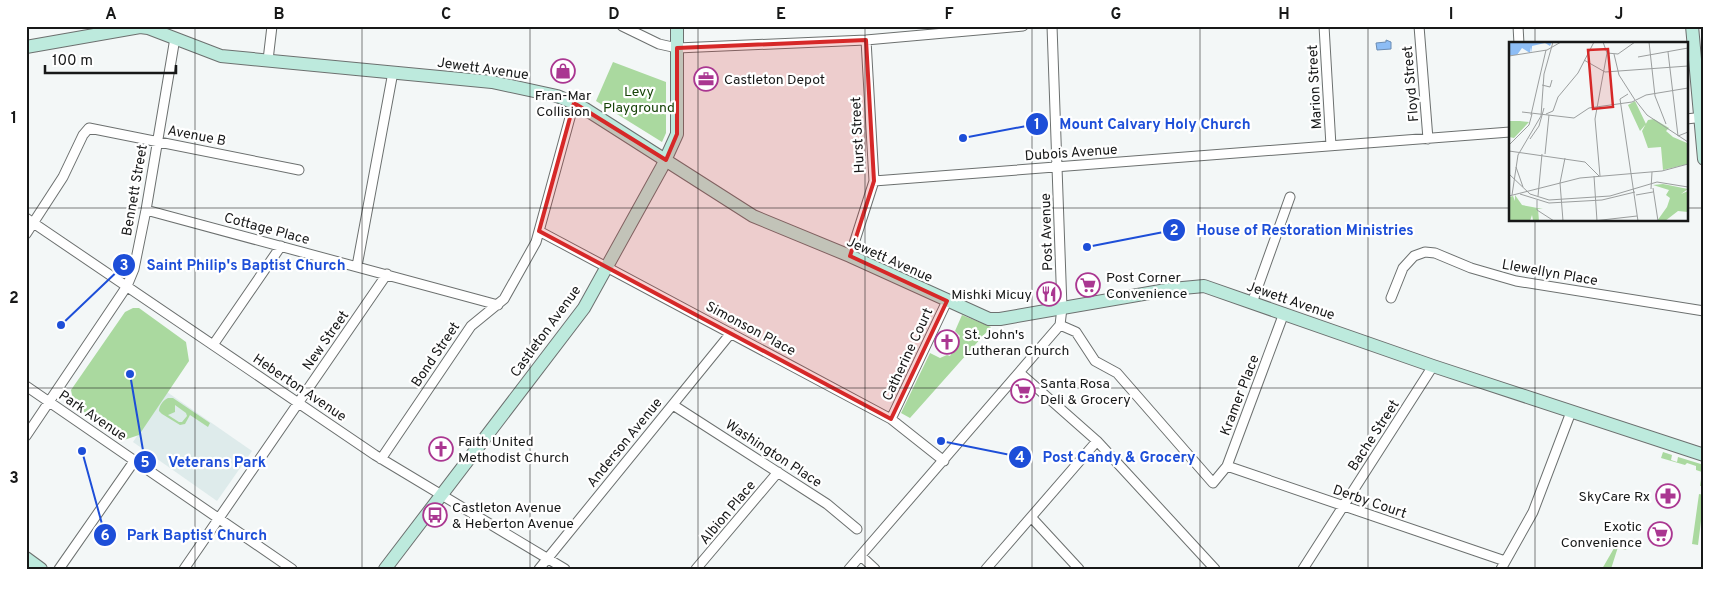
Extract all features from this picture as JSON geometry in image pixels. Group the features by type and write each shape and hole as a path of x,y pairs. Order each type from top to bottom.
{"street":[{"path":"26,47 137,26"},
{"name":"Jewett Avenue","path":"137,26 148,28 221,56 492,82 557,96 574,103 753,216 850,256 992,320 1200,285 1434,366 1704,456"},
{"path":"268,60 272,26"},
{"path":"622,26 659,44 677,48 866,40 1023,26"},
{"name":"Castleton Avenue","path":"385,569 584,308 666,160 677,132 677,26"},
{"name":"Post Avenue","path":"1052,26 1062,308 1060,325"},
{"name":"Marion Street","path":"1324,26 1331,146"},
{"name":"Floyd Street","path":"1419,26 1428,139"},
{"path":"1518,26 1519,42"},
{"path":"1692,26 1702,117 1704,158"},
{"name":"Bennett Street","path":"26,436 127,286 134,270 175,38"},
{"name":"Hurst Street","path":"850,256 874,182 866,40"},
{"path":"357,266 393,72"},
{"name":"Bond Street","path":"381,458 471,326 498,305 506,295 536,242 574,103"},
{"path":"1688,119 1702,117"},
{"name":"Avenue B","path":"30,220 64,177 83,135 89,128 299,170"},
{"name":"Dubois Avenue","path":"874,182 1509,132"},
{"path":"1252,303 1290,197"},
{"name":"Cottage Place","path":"146,210 498,305"},
{"path":"26,234 30,220"},
{"name":"Heberton Avenue","path":"30,220 381,458 565,569"},
{"name":"Simonson Place","path":"540,230 891,419 944,461"},
{"path":"213,345 282,246"},
{"name":"Llewellyn Place","path":"1391,298 1403,268 1414,256 1425,252 1435,253 1489,274 1516,282 1704,311"},
{"name":"New Street","path":"184,569 387,274"},
{"name":"Catherine Court","path":"891,419 947,301"},
{"name":"Kramer Place","path":"1060,325 1076,332 1095,361 1117,373 1213,483 1227,466 1284,313"},
{"path":"850,569 1060,325"},
{"name":"Anderson Avenue","path":"538,569 731,333"},
{"name":"Bache Street","path":"1303,569 1434,366"},
{"path":"1020,373 1097,441 1215,569"},
{"name":"Park Avenue","path":"26,386 292,569"},
{"name":"Washington Place","path":"673,405 827,504 857,529"},
{"path":"1503,565 1533,512 1571,412"},
{"path":"986,569 1097,441"},
{"path":"59,569 135,460"},
{"name":"Derby Court","path":"1227,466 1503,565"},
{"name":"Albion Place","path":"696,569 778,472"},
{"path":"1031,517 1079,569"},
{"path":"861,556 876,569"},
{"path":"26,558 41,569"}],"highlighted area":[{"path":"866,40 874,181 850,256 947,301 891,419 539,231 574,103 666,160 677,134 677,48"}],"shaded area":[{"path":"167,392 252,451 217,501 133,442"}],"green space":[{"name":"Levy Playground","path":"613,62 666,82 666,133 662,142 596,101"},
{"path":"133,308 139,308 186,342 189,361 139,435 124,440 74,405 71,390 125,312"},
{"path":"962,315 991,327 910,418 901,413 930,353 940,358 947,355 950,356 960,336 955,331"},
{"path":"168,398 173,398 210,423 208,427 190,415 185,424 180,425 162,414 159,411 160,407","holes":["175,405 186,413 187,416 182,422 168,415 175,412"]},
{"path":"1663,452 1672,455 1671,460 1677,462 1678,457 1704,465 1704,486 1700,486 1702,472 1696,470 1696,466 1687,463 1685,465 1661,458"},
{"path":"1699,494 1704,495 1704,497 1698,545 1692,544"},
{"path":"1617,543 1627,546 1626,550 1618,547 1611,569 1602,569"}],"water":[{"path":"1386,40 1391,42 1391,49 1377,50 1376,43 1386,42"}],"place":[{"name":"Fran-Mar Collision","path":"563,71"},
{"name":"Castleton Depot","path":"706,79"},
{"name":"Mount Calvary Holy Church","path":"963,138"},
{"name":"House of Restoration Ministries","path":"1087,247"},
{"name":"Post Corner Convenience","path":"1088,285"},
{"name":"Mishki Micuy","path":"1049,294"},
{"name":"Saint Philip's Baptist Church","path":"61,325"},
{"name":"St. John's Lutheran Church","path":"947,342"},
{"name":"Veterans Park","path":"130,374"},
{"name":"Santa Rosa Deli & Grocery","path":"1023,391"},
{"name":"Post Candy & Grocery","path":"941,441"},
{"name":"Faith United Methodist Church","path":"441,449"},
{"name":"Park Baptist Church","path":"82,451"},
{"name":"SkyCare Rx","path":"1668,496"},
{"name":"Castleton Avenue & Heberton Avenue","path":"435,515"},
{"name":"Exotic Convenience","path":"1660,534"}]}
